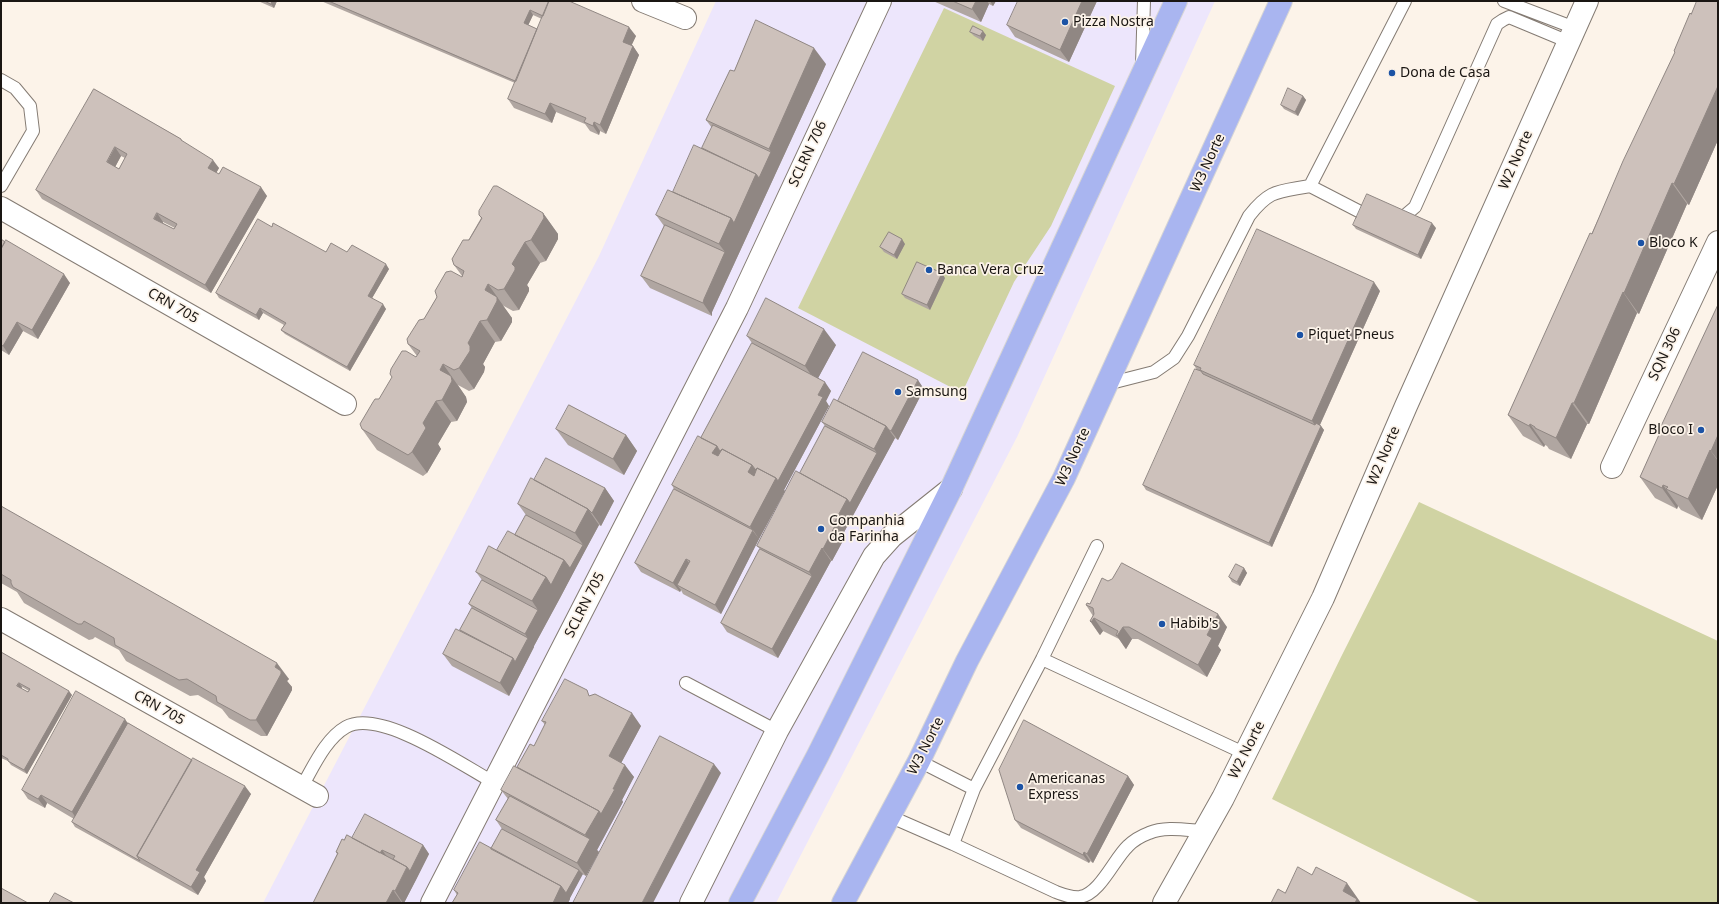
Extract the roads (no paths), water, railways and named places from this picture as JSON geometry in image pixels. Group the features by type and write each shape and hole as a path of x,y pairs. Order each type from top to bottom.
{"main road":[{"path":"740,903 818,755 952,489 1176,1"},
{"name":"W3 Norte","path":"843,903 919,761 967,661 1064,478 1281,1"}],"street":[{"path":"644,1 685,18"},
{"name":"SCLRN 706","path":"737,308 880,1"},
{"name":"W2 Norte","path":"1164,903 1246,754 1323,598 1409,399 1587,1"},
{"name":"CRN 705","path":"1,208 344,404"},
{"name":"SQN 306","path":"1612,467 1718,242"},
{"name":"SCLRN 705","path":"432,903 737,308"},
{"path":"691,903 777,731 874,556 892,536 952,489"},
{"name":"CRN 705","path":"1,619 309,792"}],"lane":[{"path":"1141,76 1144,1"},
{"path":"1310,186 1405,1"},
{"path":"1504,1 1572,35"},
{"path":"1107,384 1154,372 1174,358 1188,336 1248,216 1260,202 1274,192 1310,186 1382,222 1402,218 1415,207 1497,24 1509,17 1572,35"},
{"path":"1,80 15,88 30,106 33,131 1,186"},
{"path":"953,844 974,789 1042,659 1097,546"},
{"path":"1042,659 1246,754"},
{"path":"686,683 777,731"},
{"path":"309,792 330,740 346,727 362,722 391,728 422,742 493,782"},
{"path":"919,761 974,789"},
{"path":"889,816 1070,897 1081,897 1089,893 1097,886 1127,847 1138,838 1150,832 1164,829 1203,831"}],"place":[{"name":"Pizza Nostra","path":"1065,22"},
{"name":"Dona de Casa","path":"1392,73"},
{"name":"Bloco K","path":"1641,243"},
{"name":"Banca Vera Cruz","path":"929,270"},
{"name":"Piquet Pneus","path":"1300,335"},
{"name":"Samsung","path":"898,392"},
{"name":"Bloco I","path":"1701,430"},
{"name":"Companhia da Farinha","path":"821,529"},
{"name":"Habib's","path":"1162,624"},
{"name":"Americanas Express","path":"1020,787"}]}
